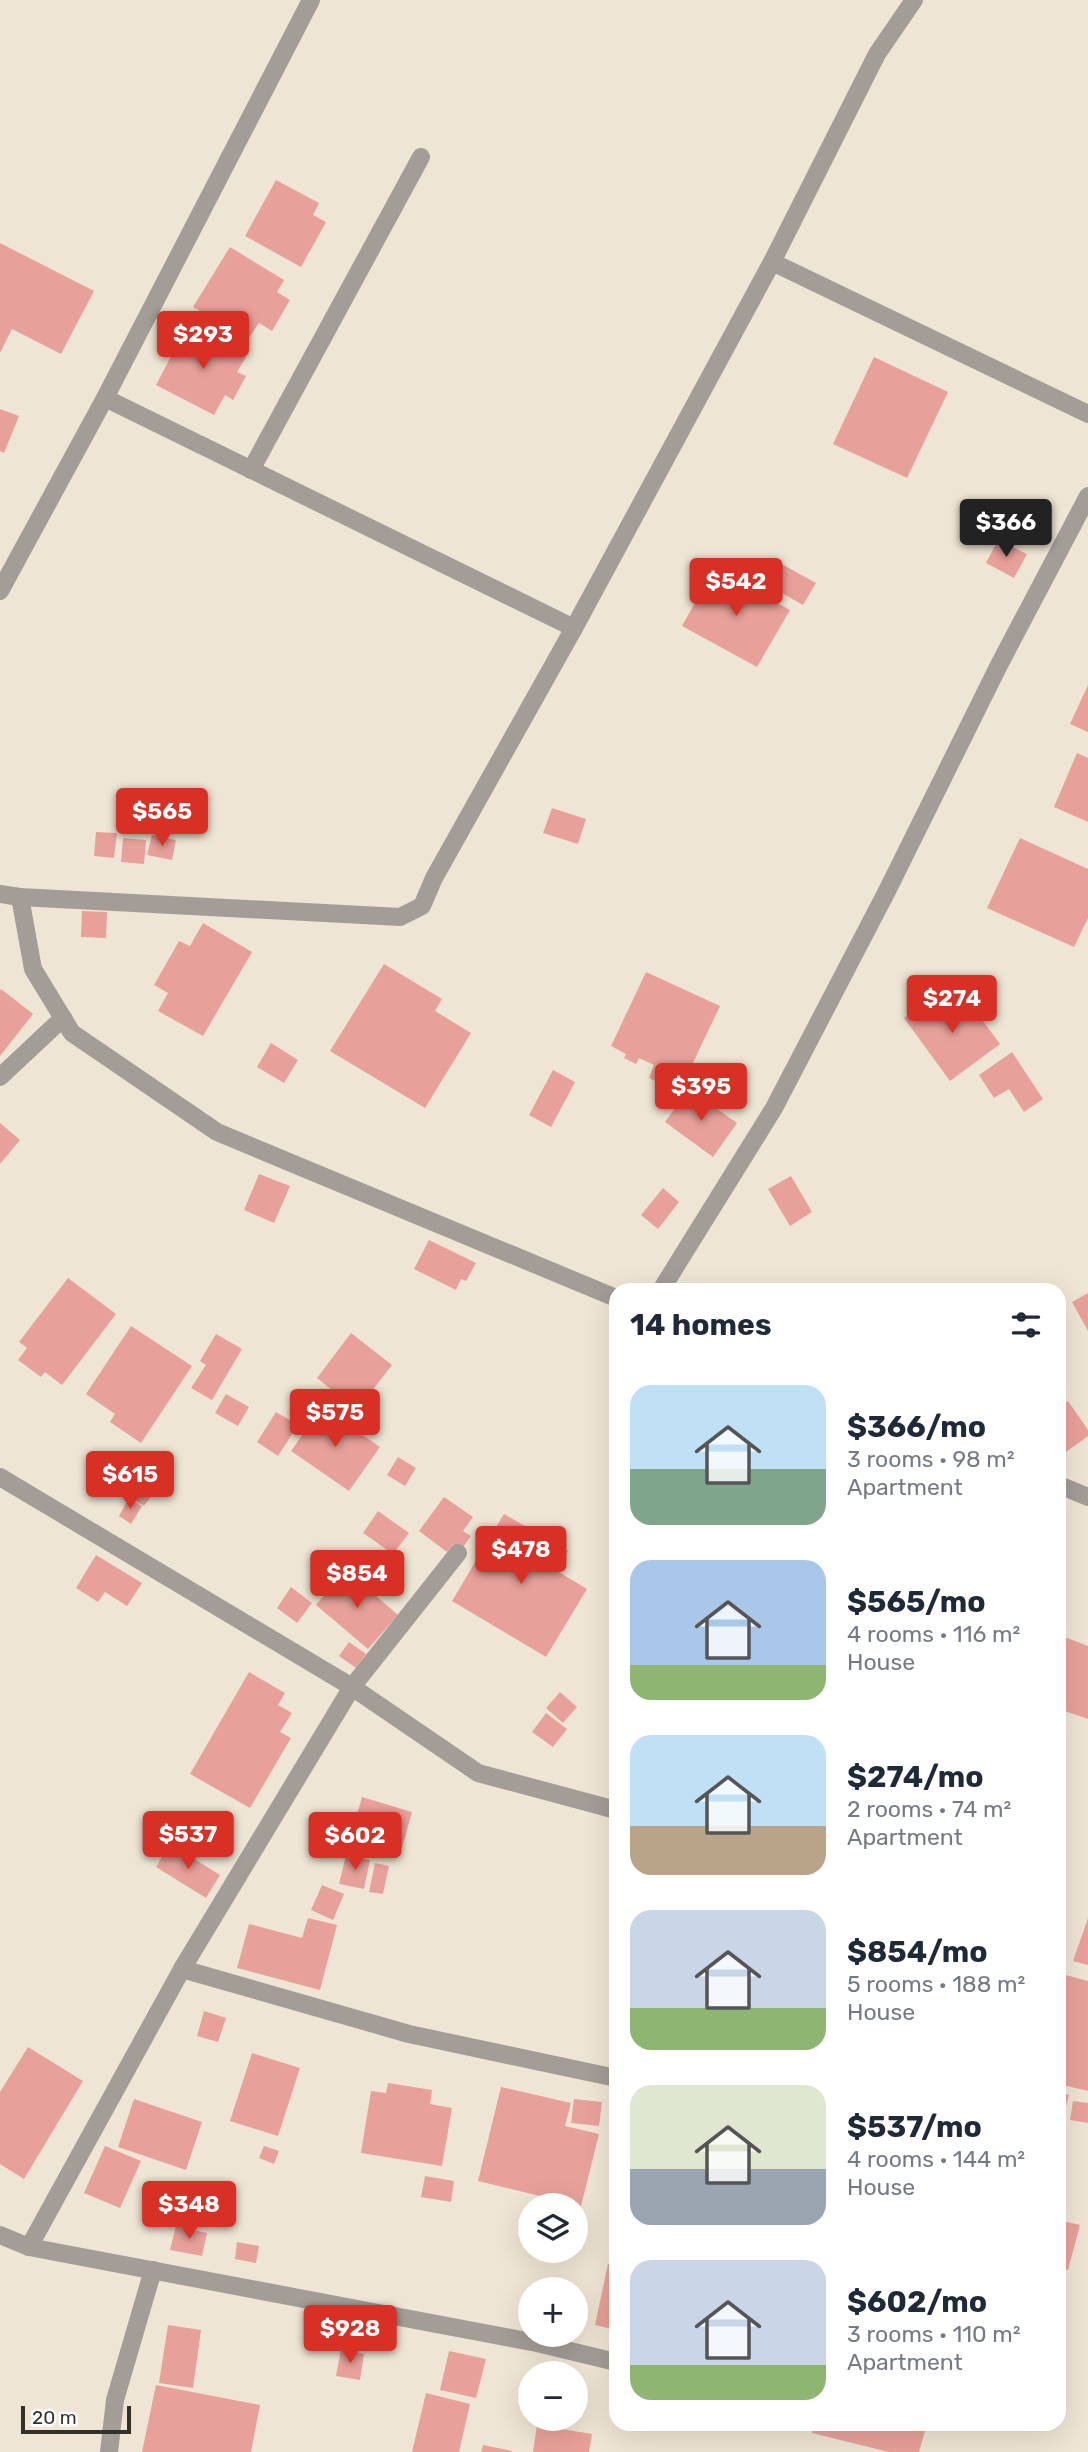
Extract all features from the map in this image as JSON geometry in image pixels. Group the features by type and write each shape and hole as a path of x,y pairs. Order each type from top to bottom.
{"street":[{"path":"0,591 105,398 311,0"},
{"path":"0,894 400,917 422,906 434,878 574,628 772,262 877,54 914,0"},
{"path":"251,470 421,157"},
{"path":"772,262 1088,414"},
{"path":"105,398 574,628"},
{"path":"665,1283 774,1108 1088,496"},
{"path":"20,897 33,969 72,1033 217,1132 609,1295"},
{"path":"0,1077 63,1018"},
{"path":"0,1477 352,1687 478,1773 609,1808"},
{"path":"1066,1488 1088,1497"},
{"path":"29,2247 182,1969 352,1687 458,1553"},
{"path":"182,1969 410,2034 609,2077"},
{"path":"0,2235 29,2247 537,2343 609,2360"},
{"path":"109,2452 114,2400 153,2270"}],"building":[{"path":"276,180 319,203 313,215 326,222 301,267 245,236"},
{"path":"0,243 94,291 61,354 12,329 0,353"},
{"path":"230,247 284,280 277,292 290,300 272,331 259,323 248,339 193,307"},
{"path":"187,326 246,357 237,372 246,376 233,400 225,395 214,415 156,385"},
{"path":"874,357 948,392 907,478 833,444"},
{"path":"0,409 19,416 4,453 0,451"},
{"path":"998,540 1027,554 1014,578 986,563"},
{"path":"776,561 816,583 803,605 764,583"},
{"path":"714,568 790,610 757,667 682,626"},
{"path":"1088,685 1088,732 1070,724"},
{"path":"1077,753 1088,758 1088,822 1054,807"},
{"path":"552,808 586,819 578,844 543,833"},
{"path":"96,832 117,833 114,858 94,856"},
{"path":"152,835 176,840 172,860 147,855"},
{"path":"123,838 146,840 144,864 121,862"},
{"path":"1020,838 1088,869 1088,918 1074,947 987,908"},
{"path":"82,911 107,912 106,938 81,937"},
{"path":"203,923 252,952 203,1036 158,1011 168,993 154,985 179,941 190,946"},
{"path":"384,964 442,999 435,1011 471,1033 425,1108 330,1051"},
{"path":"646,972 720,1006 690,1069 684,1066 678,1077 667,1072 662,1084 649,1078 654,1065 639,1058 636,1064 624,1058 626,1054 611,1046"},
{"path":"1,989 33,1014 0,1056 0,991"},
{"path":"939,993 955,1014 969,1002 1000,1044 950,1081 904,1018"},
{"path":"271,1043 298,1060 284,1083 257,1067"},
{"path":"1012,1052 1043,1099 1024,1112 1009,1089 994,1098 979,1075"},
{"path":"553,1070 575,1082 551,1127 529,1115"},
{"path":"689,1089 737,1123 713,1157 665,1122"},
{"path":"0,1123 20,1140 0,1164"},
{"path":"259,1174 290,1186 274,1223 244,1210"},
{"path":"791,1176 812,1212 790,1226 768,1189"},
{"path":"663,1188 679,1202 658,1229 641,1215"},
{"path":"429,1240 476,1263 466,1281 461,1279 456,1290 414,1269"},
{"path":"68,1278 116,1314 62,1385 45,1372 41,1377 18,1360 27,1348 19,1342"},
{"path":"1088,1293 1088,1331 1072,1302"},
{"path":"131,1326 192,1366 141,1443 110,1422 115,1414 86,1394"},
{"path":"351,1333 392,1365 357,1410 317,1378"},
{"path":"216,1334 242,1349 212,1400 191,1388 206,1365 200,1361"},
{"path":"226,1394 249,1407 238,1426 215,1413"},
{"path":"1068,1401 1088,1430 1088,1436 1066,1452"},
{"path":"322,1407 380,1447 349,1491 291,1451"},
{"path":"276,1412 298,1425 278,1456 257,1442"},
{"path":"153,1451 169,1461 157,1481 141,1471"},
{"path":"398,1457 416,1468 405,1486 387,1475"},
{"path":"136,1482 153,1493 144,1506 128,1496"},
{"path":"444,1497 473,1517 463,1531 471,1536 461,1550 453,1545 447,1552 419,1531"},
{"path":"129,1498 142,1506 131,1524 119,1516"},
{"path":"378,1511 409,1533 393,1554 363,1533"},
{"path":"504,1514 568,1551 557,1571 587,1589 546,1657 452,1601"},
{"path":"96,1555 142,1583 127,1606 105,1592 98,1602 76,1588"},
{"path":"346,1570 398,1615 368,1649 316,1605"},
{"path":"291,1587 312,1603 297,1623 277,1608"},
{"path":"1066,1638 1088,1646 1088,1719 1066,1711"},
{"path":"349,1642 366,1654 356,1668 339,1656"},
{"path":"249,1672 285,1693 278,1705 292,1713 280,1732 291,1738 250,1808 190,1774"},
{"path":"560,1692 577,1707 563,1723 546,1708"},
{"path":"546,1713 567,1729 553,1747 532,1732"},
{"path":"362,1797 412,1812 402,1848 352,1833"},
{"path":"170,1844 220,1875 206,1898 156,1867"},
{"path":"346,1855 370,1860 364,1889 339,1884"},
{"path":"375,1863 389,1866 383,1894 369,1892"},
{"path":"322,1885 344,1894 333,1920 311,1910"},
{"path":"308,1918 337,1925 320,1990 237,1968 249,1924 302,1938"},
{"path":"1088,1918 1088,1965 1073,1961"},
{"path":"1066,1975 1088,1981 1088,2091 1066,2086"},
{"path":"204,2011 226,2018 218,2042 197,2036"},
{"path":"28,2047 83,2081 24,2179 0,2164 0,2092"},
{"path":"252,2053 300,2068 278,2136 230,2121"},
{"path":"388,2083 432,2090 430,2104 452,2108 442,2166 361,2153 371,2091 386,2093"},
{"path":"501,2087 571,2103 565,2126 599,2134 584,2193 527,2193 478,2181"},
{"path":"134,2099 202,2122 186,2170 118,2147"},
{"path":"574,2099 602,2102 599,2126 571,2123"},
{"path":"1073,2101 1088,2103 1088,2123 1070,2120"},
{"path":"105,2146 141,2161 120,2208 84,2193"},
{"path":"264,2146 279,2151 274,2164 259,2158"},
{"path":"425,2176 454,2181 451,2202 421,2197"},
{"path":"1066,2222 1080,2225 1066,2270"},
{"path":"176,2226 207,2233 202,2256 170,2250"},
{"path":"237,2242 259,2246 256,2263 235,2259"},
{"path":"608,2264 609,2328 595,2325"},
{"path":"168,2325 201,2330 193,2388 159,2383"},
{"path":"341,2350 364,2354 360,2380 336,2376"},
{"path":"449,2351 486,2359 476,2398 440,2390"},
{"path":"156,2385 260,2405 251,2452 142,2452"},
{"path":"426,2393 470,2404 459,2452 412,2452"},
{"path":"536,2431 592,2434 589,2452 533,2452"},
{"path":"925,2431 919,2452 889,2452 812,2433"},
{"path":"483,2445 512,2451 512,2452 481,2452"}]}
